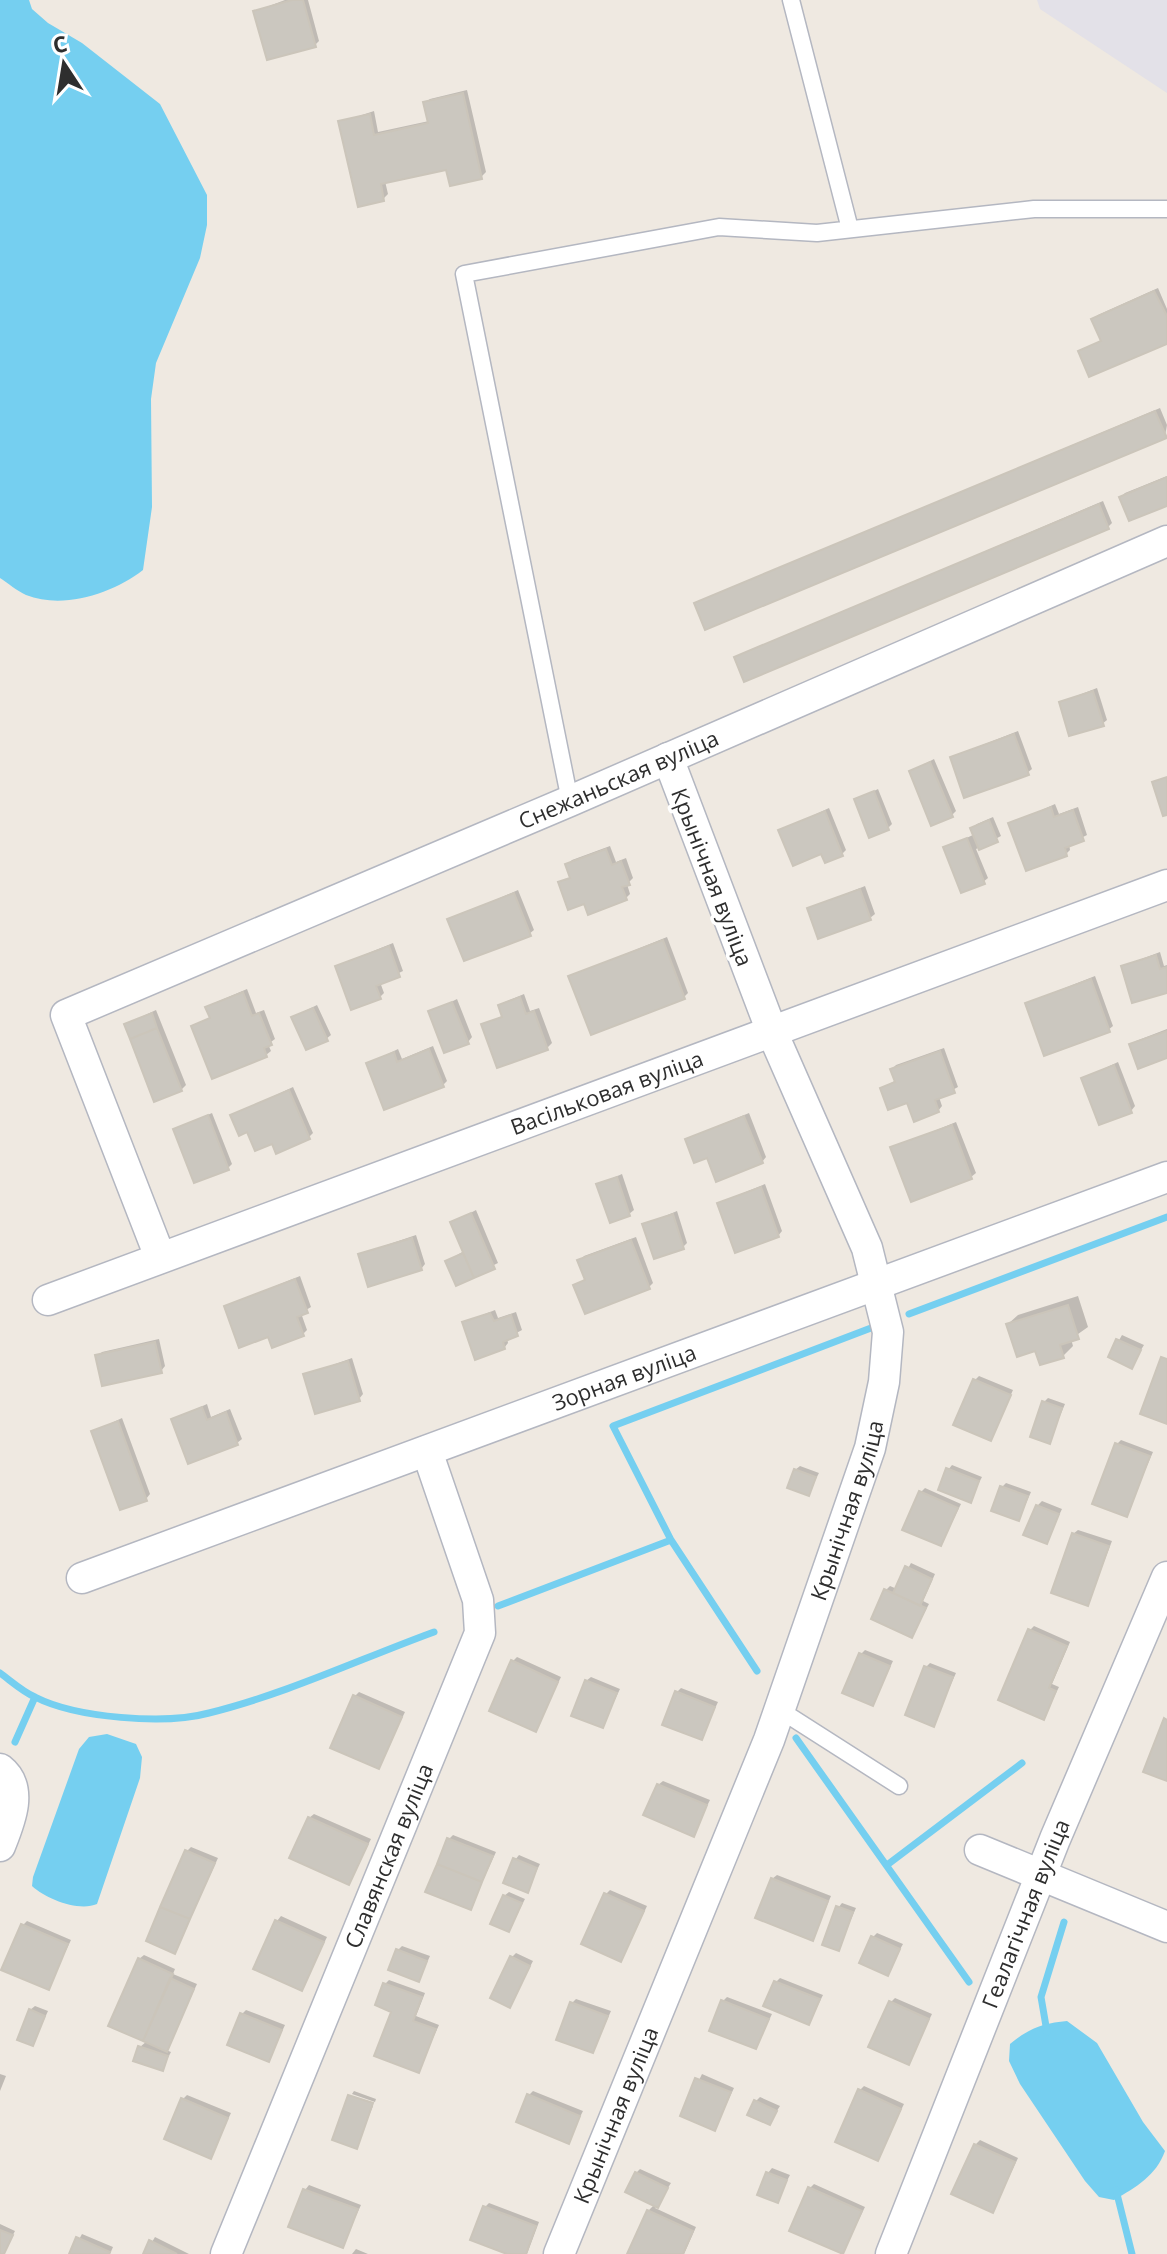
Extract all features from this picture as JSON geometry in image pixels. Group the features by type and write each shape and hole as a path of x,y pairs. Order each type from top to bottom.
{"street":[{"name":"Снежаньская вуліца","path":"160,1257 66,1015 570,801 1167,541"},
{"name":"Крынічная вуліца","path":"559,2254 780,1710 873,1435 884,1382 888,1332 867,1248 772,1032 668,758"},
{"name":"Васільковая вуліца","path":"48,1300 1167,885"},
{"name":"Зорная вуліца","path":"82,1578 1167,1177"},
{"name":"Славянская вуліца","path":"226,2254 480,1633 478,1600 427,1451"},
{"name":"Геалагічная вуліца","path":"891,2254 1043,1874 1167,1577"},
{"path":"0,1769 11,1781 14,1799 0,1846"},
{"path":"980,1850 1167,1927"}],"lane":[{"path":"791,0 850,229"},
{"path":"570,801 464,274 719,227 817,233 1034,209 1167,209"},
{"path":"780,1710 899,1786"}],"shaded area":[{"path":"1037,0 1167,0 1167,93 1040,9"}],"water":[{"path":"0,0 29,0 32,9 48,23 82,43 160,104 207,195 207,225 200,258 156,363 151,399 152,507 143,570 103,592 72,600 56,601 26,595 0,578"},
{"path":"107,1734 136,1744 142,1757 140,1778 97,1904 72,1905 38,1891 32,1886 33,1877 79,1749 89,1737"},
{"path":"1067,2021 1097,2043 1143,2122 1165,2151 1151,2174 1114,2200 1099,2197 1085,2181 1020,2084 1009,2061 1010,2044 1017,2039 1036,2028"}],"building":[{"path":"303,0 316,47 267,60 253,11"},
{"path":"463,93 482,179 450,186 446,170 381,184 384,201 358,207 338,121 370,114 374,135 428,123 423,102"},
{"path":"1154,291 1167,316 1167,344 1089,377 1078,351 1101,341 1091,319"},
{"path":"1155,411 1167,438 705,630 694,603"},
{"path":"1167,477 1167,506 1129,521 1119,497"},
{"path":"1099,504 1109,529 744,682 734,657"},
{"path":"1093,691 1104,726 1069,736 1059,702"},
{"path":"1014,734 1029,775 964,798 950,757"},
{"path":"930,762 953,817 931,826 909,771"},
{"path":"1167,777 1167,815 1163,816 1152,782"},
{"path":"874,791 889,830 869,838 854,799"},
{"path":"1051,807 1054,817 1073,810 1084,841 1065,848 1067,856 1026,871 1008,823"},
{"path":"825,811 843,856 825,863 821,854 793,866 778,830"},
{"path":"989,820 998,842 979,850 970,828"},
{"path":"967,838 985,884 961,893 943,847"},
{"path":"606,849 612,865 621,861 630,885 622,887 627,900 588,915 584,904 568,910 558,882 570,878 565,864"},
{"path":"860,889 871,920 818,939 807,908"},
{"path":"514,893 531,936 464,961 447,919"},
{"path":"663,940 685,999 591,1035 568,976"},
{"path":"389,946 400,977 376,986 381,999 351,1010 335,966"},
{"path":"1156,955 1160,969 1167,967 1167,993 1132,1003 1121,966"},
{"path":"1091,979 1110,1032 1044,1056 1025,1003"},
{"path":"243,992 252,1016 259,1013 272,1045 264,1048 267,1057 212,1079 191,1026 210,1018 205,1007"},
{"path":"520,997 526,1014 534,1011 548,1050 497,1068 481,1024 502,1017 498,1005"},
{"path":"452,1002 469,1044 444,1053 428,1011"},
{"path":"313,1008 328,1041 306,1050 291,1017"},
{"path":"152,1013 157,1028 130,1039 124,1024"},
{"path":"157,1028 182,1091 154,1102 130,1039"},
{"path":"1167,1031 1167,1058 1138,1069 1129,1044"},
{"path":"429,1049 444,1087 384,1110 366,1063 394,1052 397,1062"},
{"path":"940,1051 955,1093 935,1100 939,1112 914,1122 907,1103 888,1110 880,1088 895,1082 890,1069"},
{"path":"1114,1065 1132,1113 1099,1125 1081,1078"},
{"path":"289,1090 310,1139 276,1154 272,1144 255,1151 247,1132 239,1136 230,1115"},
{"path":"208,1115 229,1170 194,1183 173,1129"},
{"path":"744,1116 763,1163 716,1182 707,1158 694,1163 685,1139"},
{"path":"952,1125 972,1179 911,1202 890,1147"},
{"path":"617,1177 630,1216 610,1223 596,1184"},
{"path":"761,1187 779,1237 735,1253 717,1203"},
{"path":"471,1213 495,1269 474,1278 450,1222"},
{"path":"673,1214 684,1249 654,1259 642,1224"},
{"path":"412,1238 422,1270 368,1287 358,1254"},
{"path":"631,1240 650,1289 585,1314 573,1285 585,1280 577,1260"},
{"path":"463,1253 474,1278 456,1286 445,1261"},
{"path":"295,1279 308,1313 297,1317 304,1336 272,1348 268,1337 239,1348 224,1306"},
{"path":"1068,1305 1079,1339 1060,1345 1064,1358 1040,1365 1035,1351 1017,1357 1006,1324"},
{"path":"490,1313 494,1321 511,1315 518,1336 503,1342 505,1349 475,1360 462,1322"},
{"path":"1116,1339 1141,1350 1132,1369 1108,1357"},
{"path":"155,1342 162,1373 102,1386 95,1355"},
{"path":"1161,1357 1167,1359 1167,1424 1140,1414"},
{"path":"348,1361 360,1401 315,1414 303,1374"},
{"path":"973,1379 1011,1395 991,1441 953,1425"},
{"path":"1042,1401 1062,1408 1050,1444 1030,1437"},
{"path":"202,1407 207,1420 226,1412 238,1445 188,1464 171,1419"},
{"path":"118,1421 147,1501 120,1510 91,1431"},
{"path":"1115,1443 1150,1456 1127,1517 1092,1504"},
{"path":"946,1468 979,1481 971,1503 938,1490"},
{"path":"794,1469 816,1477 809,1496 787,1488"},
{"path":"1000,1486 1028,1496 1019,1521 991,1511"},
{"path":"919,1491 958,1508 941,1546 902,1530"},
{"path":"1036,1505 1059,1514 1047,1544 1023,1535"},
{"path":"1072,1533 1109,1546 1088,1606 1051,1593"},
{"path":"905,1566 932,1579 920,1606 893,1593"},
{"path":"884,1589 926,1608 912,1638 871,1619"},
{"path":"1028,1629 1067,1646 1049,1688 1056,1691 1044,1720 998,1700"},
{"path":"859,1653 890,1666 873,1706 842,1693"},
{"path":"511,1660 558,1682 536,1732 489,1711"},
{"path":"924,1666 953,1677 934,1727 905,1715"},
{"path":"585,1680 617,1693 603,1728 571,1716"},
{"path":"675,1691 715,1707 702,1740 662,1725"},
{"path":"353,1695 402,1717 379,1769 330,1748"},
{"path":"1164,1718 1167,1720 1167,1781 1143,1772"},
{"path":"657,1784 707,1805 694,1837 643,1815"},
{"path":"308,1817 368,1844 349,1885 289,1858"},
{"path":"447,1838 493,1856 482,1882 437,1864"},
{"path":"185,1850 215,1863 190,1919 160,1907"},
{"path":"513,1858 537,1868 528,1893 503,1883"},
{"path":"437,1864 482,1882 471,1910 425,1892"},
{"path":"771,1878 828,1901 813,1941 755,1918"},
{"path":"604,1893 644,1911 621,1962 581,1944"},
{"path":"503,1895 522,1903 509,1932 490,1924"},
{"path":"836,1906 853,1912 839,1951 822,1945"},
{"path":"160,1907 190,1919 175,1954 146,1941"},
{"path":"275,1920 324,1942 302,1991 253,1969"},
{"path":"21,1924 68,1944 49,1990 1,1970"},
{"path":"871,1936 900,1949 888,1976 859,1963"},
{"path":"396,1949 427,1961 419,1982 388,1970"},
{"path":"510,1956 530,1966 510,2008 490,1998"},
{"path":"138,1958 173,1974 143,2041 108,2026"},
{"path":"170,1978 194,1989 167,2052 143,2041"},
{"path":"774,1981 820,1999 809,2025 763,2006"},
{"path":"383,1983 422,1997 413,2021 436,2029 419,2073 374,2056 391,2012 375,2005"},
{"path":"721,2000 769,2019 756,2049 709,2031"},
{"path":"889,2001 929,2019 909,2065 868,2047"},
{"path":"570,2002 608,2016 593,2053 556,2040"},
{"path":"29,2009 45,2016 33,2046 17,2040"},
{"path":"240,2013 282,2030 269,2062 227,2045"},
{"path":"138,2046 168,2056 163,2071 133,2061"},
{"path":"695,2078 731,2092 715,2131 680,2116"},
{"path":"858,2089 901,2109 878,2161 835,2142"},
{"path":"527,2094 580,2116 569,2144 516,2122"},
{"path":"348,2095 373,2103 357,2149 332,2140"},
{"path":"181,2098 228,2118 211,2159 164,2139"},
{"path":"754,2100 777,2111 770,2125 747,2115"},
{"path":"974,2144 1015,2162 993,2213 951,2194"},
{"path":"635,2172 668,2188 658,2208 625,2192"},
{"path":"766,2172 787,2180 778,2203 757,2195"},
{"path":"808,2187 862,2211 843,2254 789,2231"},
{"path":"303,2189 358,2209 343,2248 288,2227"},
{"path":"483,2206 536,2226 526,2254 507,2254 470,2240"},
{"path":"647,2210 693,2231 683,2254 627,2254"},
{"path":"0,2230 13,2235 4,2254 0,2254"},
{"path":"76,2237 110,2252 69,2254"},
{"path":"149,2240 177,2254 143,2254"}],"waterway":[{"path":"909,1314 1167,1217"},
{"path":"757,1671 671,1540 613,1426 871,1328"},
{"path":"498,1606 671,1540"},
{"path":"0,1673 31,1695 73,1710 145,1719 191,1717 266,1696 434,1632"},
{"path":"15,1742 35,1697"},
{"path":"796,1738 969,1982"},
{"path":"887,1865 1022,1763"},
{"path":"1047,2032 1041,1997 1064,1922"},
{"path":"1116,2190 1132,2254"}]}
